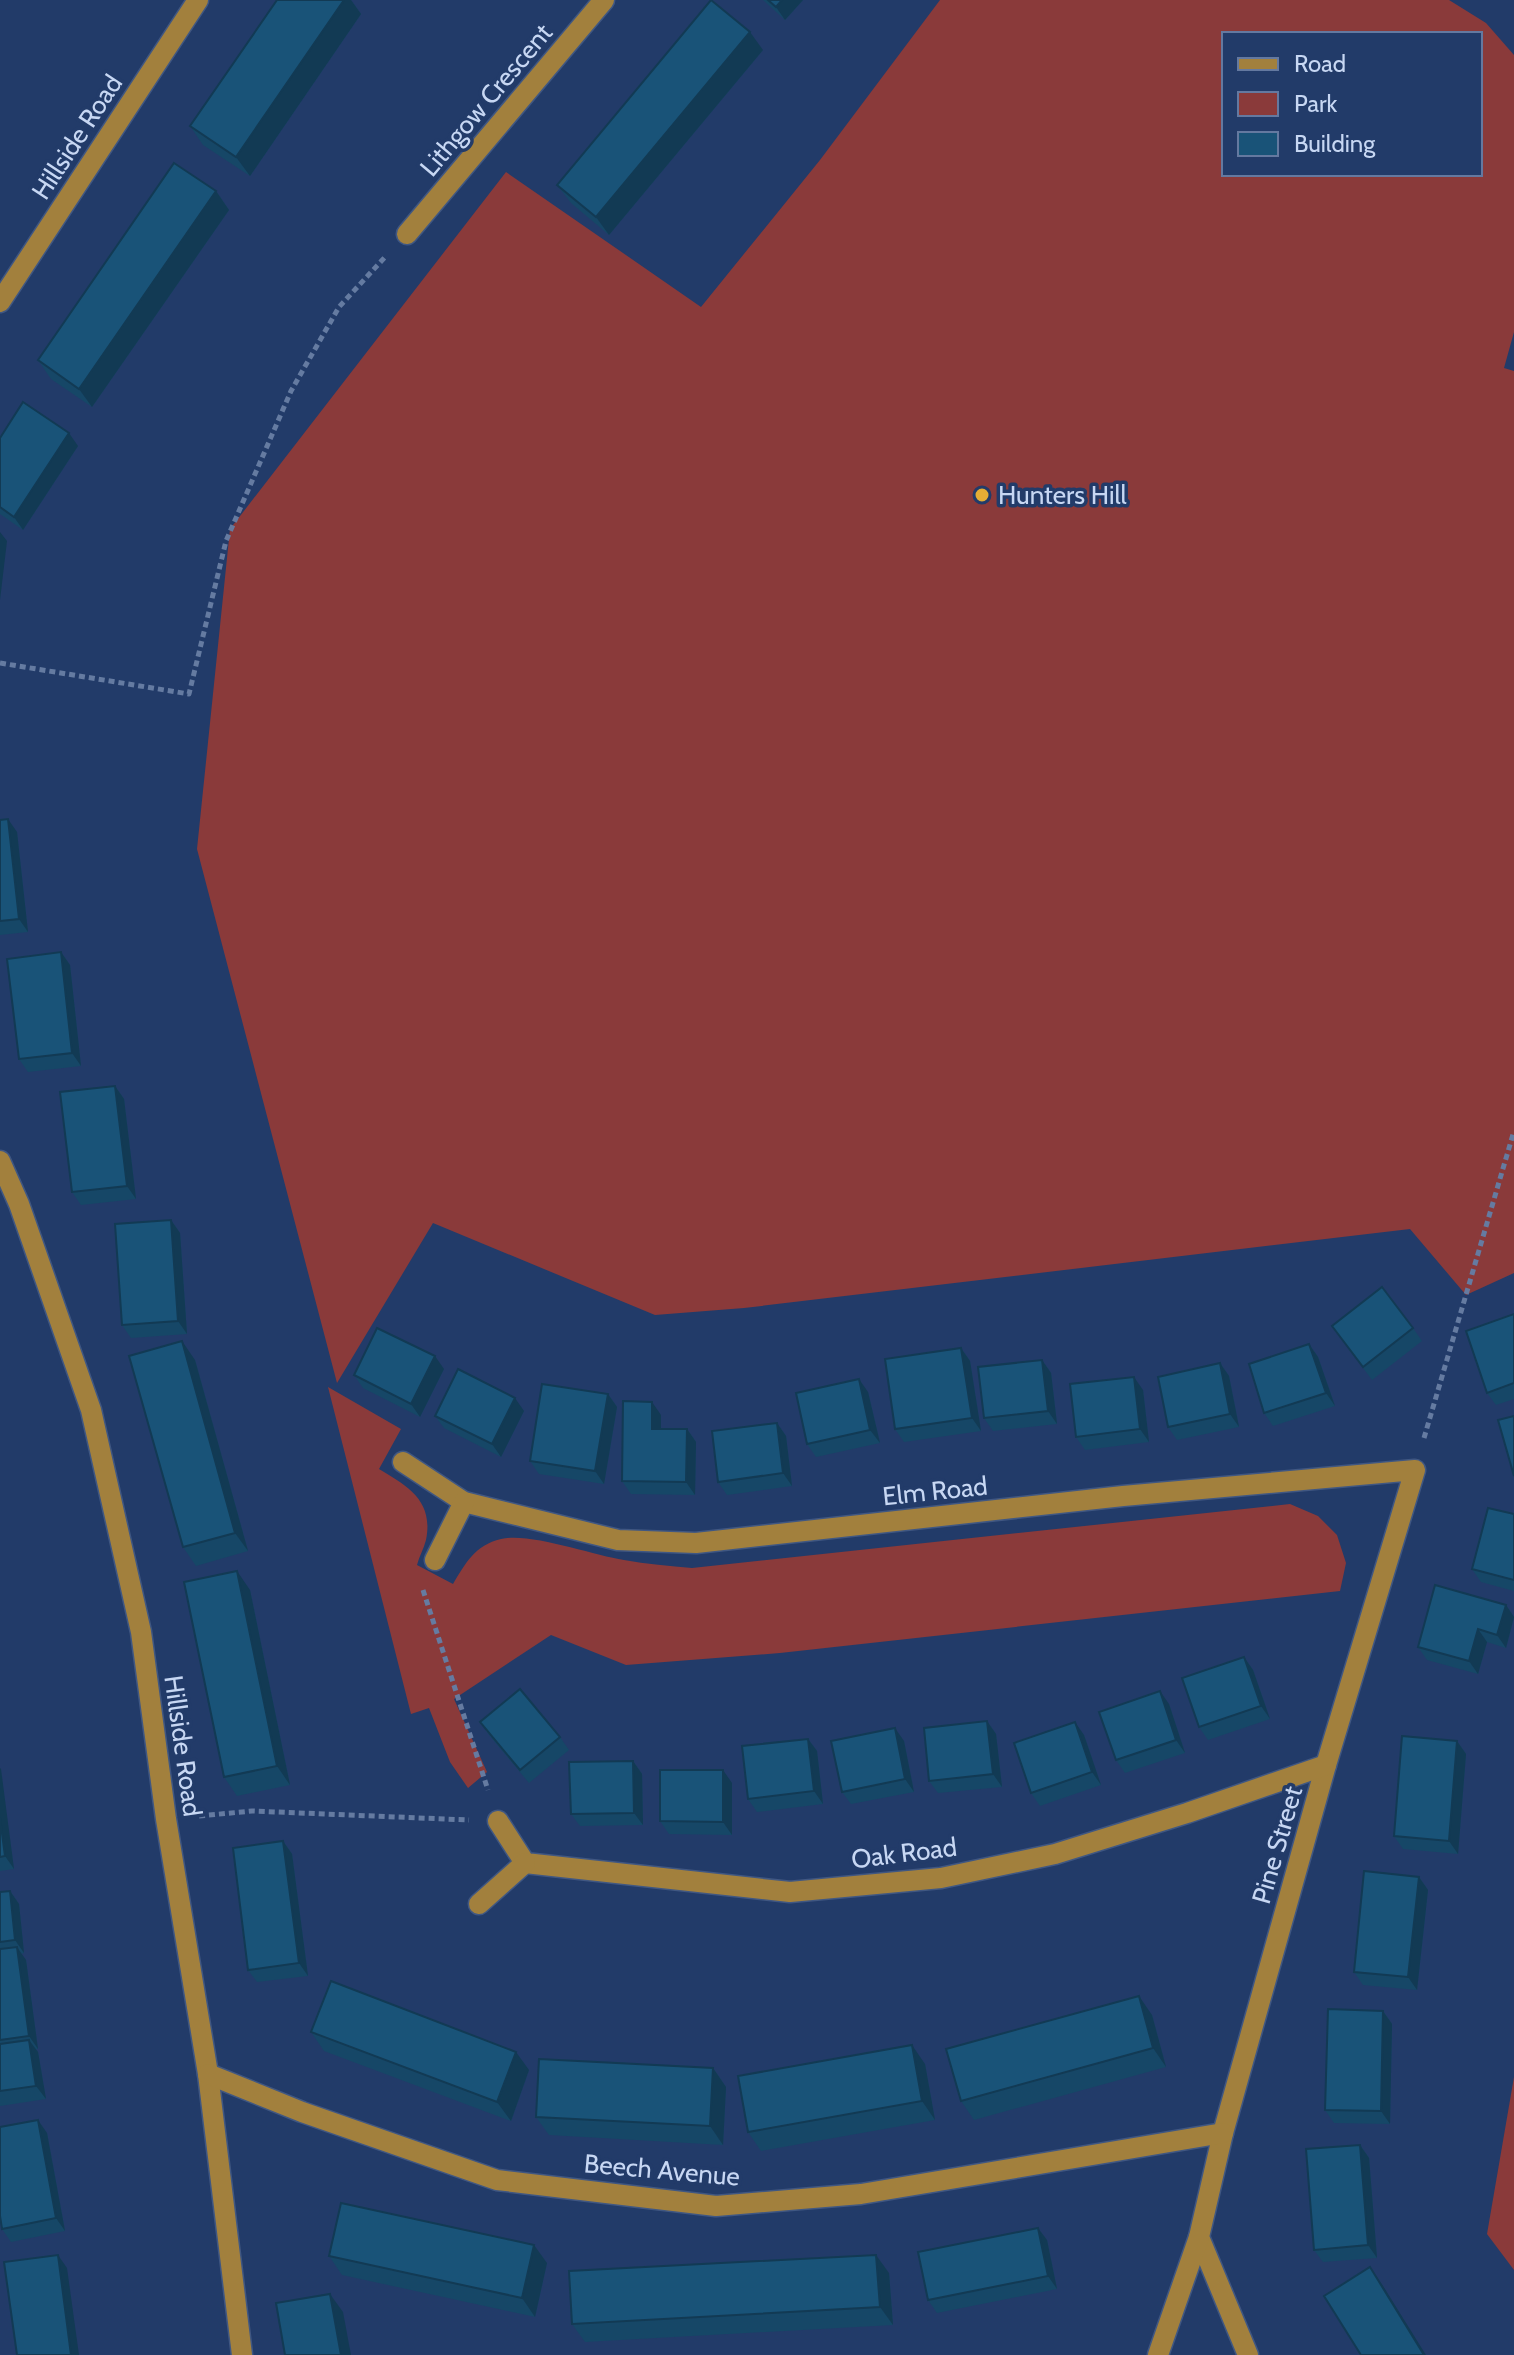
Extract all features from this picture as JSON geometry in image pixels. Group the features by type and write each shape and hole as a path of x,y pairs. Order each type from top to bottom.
{"street":[{"name":"Hillside Road","path":"0,302 198,0"},
{"name":"Lithgow Crescent","path":"407,234 604,0"},
{"name":"Hillside Road","path":"0,1161 19,1204 91,1410 141,1632 166,1819 208,2074 242,2355"},
{"name":"Elm Road","path":"403,1462 464,1502 618,1540 696,1543 1123,1496 1415,1470"},
{"name":"Pine Street","path":"1158,2355 1199,2237 1223,2133 1326,1765 1415,1470"},
{"path":"435,1560 464,1502"},
{"name":"Oak Road","path":"525,1863 790,1892 941,1878 1055,1854 1326,1765"},
{"path":"479,1904 525,1863 498,1821"},
{"name":"Beech Avenue","path":"208,2074 302,2112 497,2180 716,2206 861,2194 1223,2133"},
{"path":"1199,2237 1248,2355"}],"path":[{"path":"0,663 189,694 226,541 291,391 339,307 407,234"},
{"path":"1415,1470 1514,1131"},
{"path":"166,1819 252,1811 498,1821 420,1582 435,1560"}],"green space":[{"path":"940,0 1449,0 1486,23 1514,55 1514,332 1504,368 1514,371 1514,1273 1466,1295 1410,1229 744,1308 655,1315 433,1223 337,1383 197,849 230,529 506,172 701,307 820,160"},
{"path":"328,1387 401,1429 379,1469 408,1488 422,1504 426,1514 426,1540 417,1565 453,1584 478,1551 501,1539 544,1541 624,1560 692,1568 1290,1504 1318,1516 1337,1535 1346,1563 1340,1591 780,1653 626,1665 551,1635 454,1699 487,1772 468,1788 450,1762 429,1708 411,1714"},
{"path":"1514,2077 1514,2270 1487,2234"}],"building":[{"path":"277,0 344,0 236,157 190,126"},
{"path":"711,0 750,32 596,217 557,185"},
{"path":"768,0 782,0 776,7"},
{"path":"174,163 216,191 79,389 38,360"},
{"path":"23,402 69,433 14,517 0,507 0,438"},
{"path":"8,819 19,919 0,921 0,820"},
{"path":"61,952 72,1053 19,1059 7,959"},
{"path":"115,1086 127,1186 72,1192 60,1092"},
{"path":"171,1220 178,1321 122,1325 115,1224"},
{"path":"1382,1287 1413,1328 1363,1367 1332,1326"},
{"path":"1514,1314 1514,1383 1487,1393 1466,1331"},
{"path":"377,1328 435,1356 411,1404 354,1375"},
{"path":"182,1341 235,1533 183,1547 129,1356"},
{"path":"1309,1344 1326,1393 1264,1413 1249,1364"},
{"path":"961,1348 972,1418 895,1429 885,1359"},
{"path":"1042,1360 1048,1411 984,1418 978,1367"},
{"path":"1220,1363 1230,1414 1168,1427 1158,1377"},
{"path":"458,1369 515,1398 492,1444 435,1416"},
{"path":"1134,1377 1140,1429 1076,1437 1070,1384"},
{"path":"859,1379 870,1430 807,1444 796,1393"},
{"path":"542,1384 608,1394 595,1471 530,1461"},
{"path":"623,1401 652,1402 652,1429 687,1429 686,1482 622,1481"},
{"path":"1514,1416 1514,1476 1498,1420"},
{"path":"777,1423 783,1473 718,1482 712,1431"},
{"path":"1488,1508 1514,1514 1514,1580 1472,1569"},
{"path":"237,1571 277,1766 224,1777 184,1582"},
{"path":"1435,1585 1506,1605 1497,1635 1478,1629 1469,1661 1418,1647"},
{"path":"1244,1657 1261,1706 1199,1727 1182,1678"},
{"path":"520,1689 560,1737 520,1770 480,1722"},
{"path":"1160,1691 1176,1740 1116,1760 1099,1712"},
{"path":"987,1721 993,1774 929,1781 924,1728"},
{"path":"1075,1722 1092,1772 1031,1793 1014,1743"},
{"path":"895,1728 905,1779 842,1792 831,1741"},
{"path":"1402,1736 1457,1741 1449,1841 1394,1836"},
{"path":"808,1739 814,1791 748,1799 742,1746"},
{"path":"633,1761 634,1813 571,1814 569,1762"},
{"path":"660,1770 723,1770 723,1822 660,1821"},
{"path":"0,1818 5,1856 0,1857"},
{"path":"283,1841 299,1963 248,1970 233,1848"},
{"path":"1364,1871 1419,1877 1408,1977 1354,1972"},
{"path":"10,1891 15,1940 0,1942 0,1892"},
{"path":"17,1947 29,2036 0,2040 0,1949"},
{"path":"331,1981 516,2052 497,2102 311,2032"},
{"path":"1139,1996 1153,2048 961,2101 946,2049"},
{"path":"1328,2009 1383,2011 1381,2111 1325,2110"},
{"path":"29,2040 36,2086 0,2091 0,2044"},
{"path":"912,2045 922,2101 748,2132 738,2076"},
{"path":"539,2059 713,2068 710,2126 536,2117"},
{"path":"38,2120 56,2218 2,2229 0,2127"},
{"path":"1360,2145 1368,2245 1314,2250 1306,2149"},
{"path":"341,2203 534,2245 522,2298 329,2256"},
{"path":"1038,2228 1048,2276 928,2300 918,2252"},
{"path":"58,2255 71,2355 17,2355 4,2262"},
{"path":"876,2255 880,2307 572,2324 569,2271"},
{"path":"1370,2267 1424,2355 1361,2355 1324,2296"},
{"path":"330,2294 341,2355 285,2355 276,2303"}],"place":[{"name":"Hunters Hill","path":"982,495"}]}
